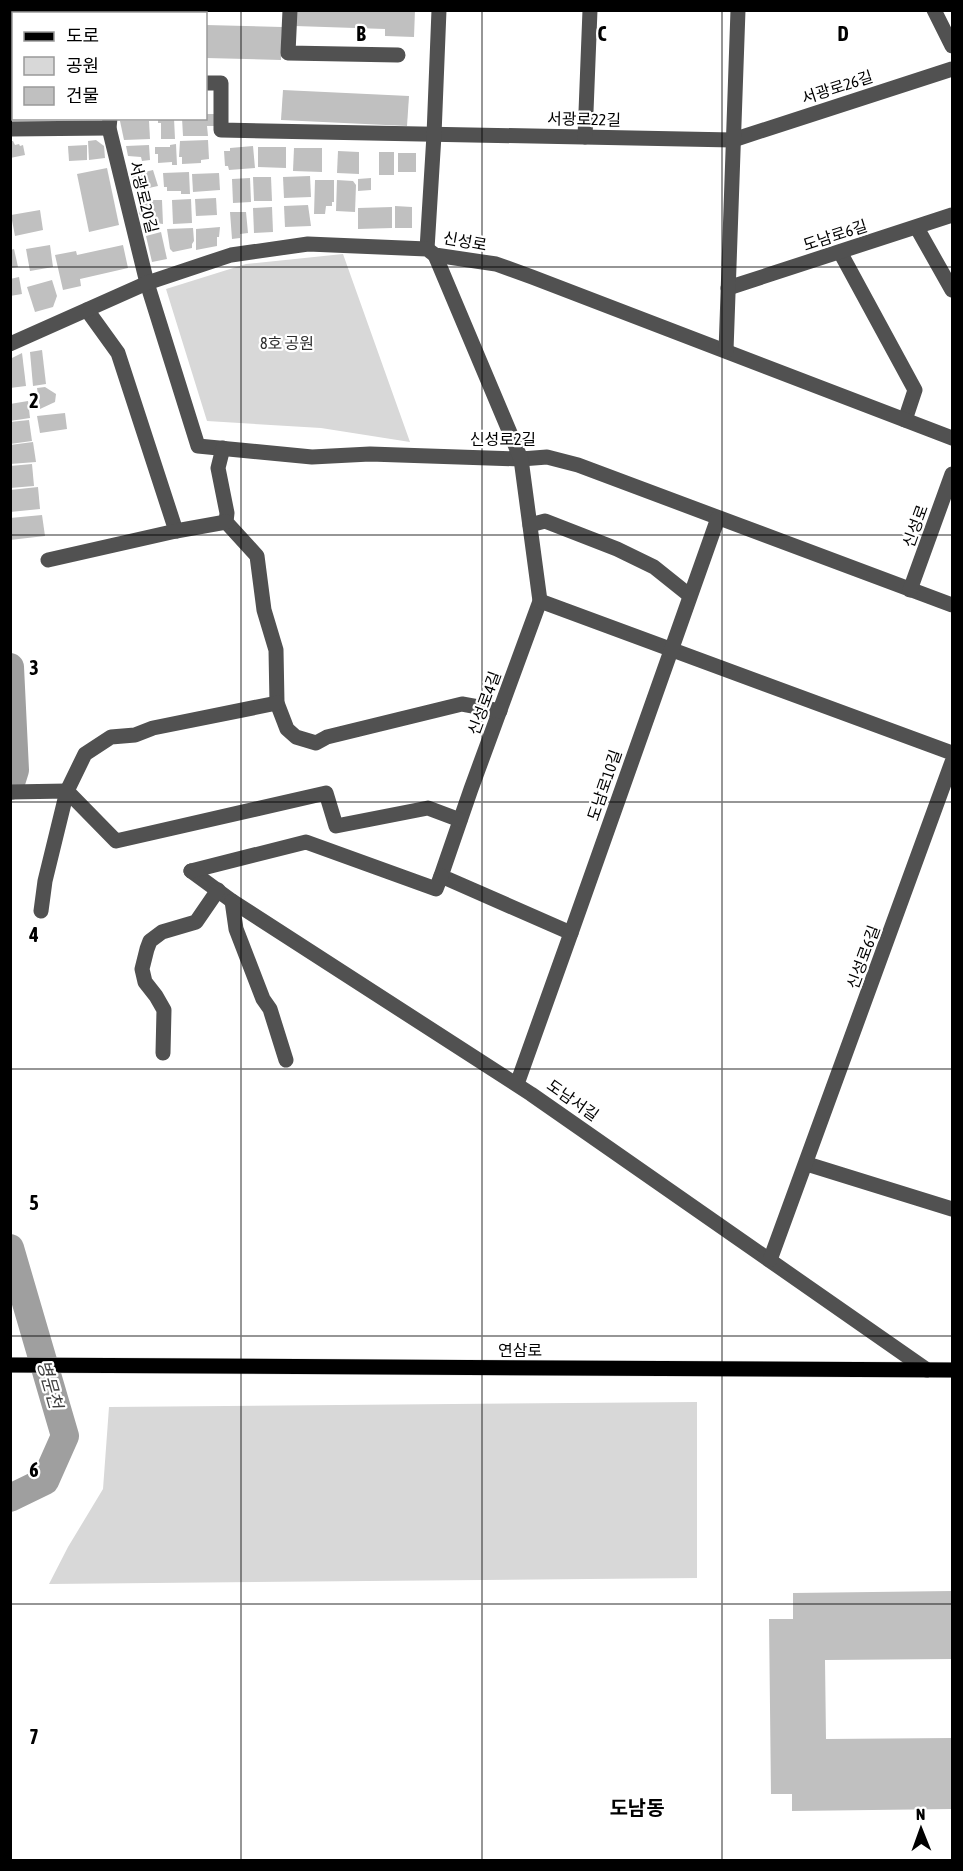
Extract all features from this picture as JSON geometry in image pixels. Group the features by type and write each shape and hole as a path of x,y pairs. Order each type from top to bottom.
{"main road":[{"name":"연삼로","path":"12,1365 952,1370"}],"street":[{"path":"290,10 288,53 398,55"},
{"path":"431,252 439,10"},
{"path":"585,137 590,10"},
{"path":"726,351 738,10"},
{"path":"934,10 952,46"},
{"name":"서광로26길","path":"733,140 952,69"},
{"name":"서광로22길","path":"207,83 221,83 221,130 733,140"},
{"path":"10,129 110,123"},
{"name":"서광로20길","path":"110,123 147,283"},
{"name":"도남로6길","path":"728,288 952,215"},
{"path":"917,228 952,290"},
{"name":"신성로","path":"10,344 147,283 231,255 308,244 431,252 495,264 952,438"},
{"name":"신성로4길","path":"431,252 521,459 540,601 441,876"},
{"path":"840,252 915,390 905,420"},
{"name":"신성로2길","path":"147,283 198,447 312,456 370,454 521,459 547,457 578,465 952,605"},
{"path":"87,310 118,353 176,531"},
{"path":"222,448 218,468 227,513 226,522 258,556 264,610 276,650 277,703 287,729 296,737 316,743 327,737 462,704 500,711"},
{"name":"신성로","path":"910,590 952,474"},
{"name":"도남로10길","path":"571,933 718,518"},
{"path":"530,525 545,520 617,549 654,567 689,595"},
{"path":"48,560 226,522"},
{"path":"540,601 952,753"},
{"path":"41,911 45,881 67,791 85,754 111,737 135,735 153,728 277,703"},
{"name":"신성로6길","path":"770,1260 952,762"},
{"path":"10,792 67,791 116,841 326,793 336,826 428,808 460,820"},
{"name":"도남서길","path":"441,876 436,889 306,842 190,871 232,901 517,1084 927,1370"},
{"path":"441,876 571,933 517,1084"},
{"path":"163,1053 164,1010 145,982 142,969 147,949 150,941 162,932 196,922 218,890"},
{"path":"232,901 236,929 263,999 270,1009 286,1060"},
{"path":"807,1164 952,1209"}],"green space":[{"name":"8호 공원","path":"343,254 410,442 321,428 207,421 166,289 246,264"},
{"path":"697,1402 697,1578 49,1584 103,1489 109,1407"}],"building":[{"path":"60,10 103,10 103,12 60,12"},
{"path":"296,10 415,10 414,37 385,36 385,29 295,26"},
{"path":"207,25 282,27 281,60 207,58"},
{"path":"10,84 12,84 12,115 10,115"},
{"path":"283,90 409,96 407,126 281,120"},
{"path":"207,114 215,114 215,126 207,126 208,136 183,136 182,120 207,120"},
{"path":"158,120 174,120 175,139 161,139 161,123 158,123"},
{"path":"120,121 149,121 150,139 124,140"},
{"path":"96,140 104,146 105,158 89,160 88,141"},
{"path":"208,140 209,159 201,160 201,163 182,164 182,157 179,157 180,141"},
{"path":"10,141 13,141 15,145 23,145 25,155 10,158"},
{"path":"176,144 177,165 172,165 172,162 158,163 155,147 170,147"},
{"path":"87,145 87,160 69,161 68,146"},
{"path":"149,145 150,160 142,161 141,157 128,156 126,146"},
{"path":"253,146 255,168 229,170 228,166 225,166 224,151 230,151 230,148"},
{"path":"258,147 286,147 286,168 258,167"},
{"path":"294,148 322,148 322,172 293,171"},
{"path":"338,151 359,152 359,174 337,173"},
{"path":"379,152 394,152 394,175 379,175"},
{"path":"398,153 416,153 416,172 398,172"},
{"path":"107,168 119,225 89,232 77,174"},
{"path":"153,170 158,186 135,191 132,175"},
{"path":"189,172 190,194 181,194 181,191 167,191 167,187 164,187 163,173"},
{"path":"219,173 220,190 193,192 192,174"},
{"path":"310,176 311,197 284,198 283,177"},
{"path":"253,177 271,177 272,201 254,201"},
{"path":"250,178 251,202 233,203 232,179"},
{"path":"371,178 371,190 358,191 358,179"},
{"path":"315,180 334,180 334,202 332,206 326,206 325,214 314,214"},
{"path":"337,180 353,181 356,185 355,212 336,211"},
{"path":"216,198 217,215 196,216 195,199"},
{"path":"191,199 192,223 173,224 172,200"},
{"path":"138,200 162,200 163,224 156,223 156,220 142,220"},
{"path":"308,205 311,226 285,227 284,206"},
{"path":"395,206 412,207 412,228 395,228"},
{"path":"272,207 273,232 254,233 253,208"},
{"path":"392,207 392,228 358,229 358,208"},
{"path":"40,210 43,230 15,236 11,215"},
{"path":"230,212 246,212 248,233 240,234 240,238 232,239"},
{"path":"220,227 217,246 196,250 196,229"},
{"path":"193,228 192,248 173,252 170,249 167,229"},
{"path":"161,232 167,259 152,262 146,236"},
{"path":"50,245 53,267 30,271 26,249"},
{"path":"123,245 128,268 80,279 81,286 63,290 55,255 76,251 77,255"},
{"path":"14,249 18,267 10,268 10,250"},
{"path":"19,277 22,294 10,296 10,279"},
{"path":"52,280 57,296 53,307 35,312 27,287"},
{"path":"42,350 46,384 33,386 30,352"},
{"path":"22,353 26,386 10,388 10,359"},
{"path":"45,387 56,394 55,402 40,409 37,388"},
{"path":"28,401 30,418 10,421 10,404"},
{"path":"65,413 67,429 40,433 37,416"},
{"path":"29,420 32,441 10,444 10,422"},
{"path":"33,442 36,462 10,464 10,445"},
{"path":"32,464 34,486 10,488 10,466"},
{"path":"38,487 40,509 10,512 10,490"},
{"path":"42,515 45,536 10,540 10,518"},
{"path":"952,1591 952,1659 825,1660 826,1739 952,1738 952,1809 792,1811 792,1794 771,1794 769,1619 793,1619 793,1593"}],"waterway":[{"name":"병문천","path":"10,667 15,770 10,786"},
{"name":"병문천","path":"10,1248 65,1436 45,1481 10,1498"}],"district":[{"name":"도남동","path":"637,1807"}]}
